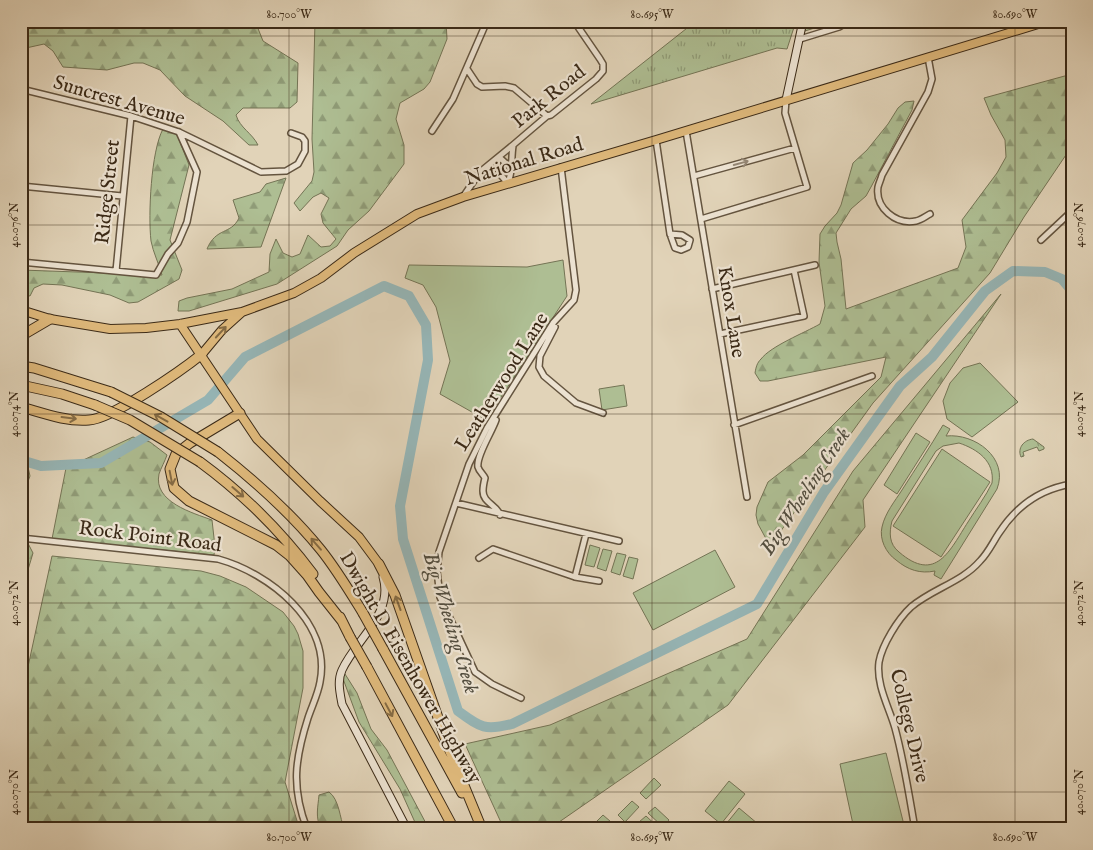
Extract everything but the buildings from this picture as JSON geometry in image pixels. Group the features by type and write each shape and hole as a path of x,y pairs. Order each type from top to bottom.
{"highway":[{"path":"21,318 21,328"},
{"path":"21,336 50,319"},
{"path":"21,407 64,418 89,420 100,418 123,407 204,358"},
{"name":"Dwight D Eisenhower Highway","path":"21,366 34,368 111,392 161,417 218,452 244,472 301,528 321,549 340,575 364,614 482,829"},
{"name":"Dwight D Eisenhower Highway","path":"21,385 62,394 95,405 130,420 200,462 225,480 251,503 290,543 315,576 342,621 454,829"},
{"path":"237,409 176,454 170,469 174,488 189,501 268,541 290,556 342,621"},
{"path":"379,564 395,595 449,749 482,829"}],"main road":[{"name":"National Road","path":"21,310 50,319 110,329 146,328 180,324 242,312 294,293 321,278 354,253 414,216 463,197 1048,21"},
{"path":"204,358 222,330 242,312"},
{"path":"180,324 258,439 359,537 379,564"}],"street":[{"path":"432,131 453,99 487,21"},
{"name":"Park Road","path":"463,197 480,172 547,116 551,115 596,79 603,71 600,59 574,21"},
{"path":"701,219 807,187 785,113 786,100 803,21"},
{"path":"800,39 839,27 849,21"},
{"path":"868,21 876,21"},
{"path":"928,57 932,79 928,92 882,175 878,188 880,200 888,213 896,220 917,221 930,214"},
{"path":"467,69 477,84 482,87 505,86 514,88 547,116"},
{"name":"Suncrest Avenue","path":"21,89 131,116 179,132 261,172 286,171 298,164 305,151 305,140 291,133"},
{"name":"Ridge Street","path":"116,271 131,116"},
{"name":"Knox Lane","path":"686,131 747,497"},
{"path":"21,262 156,275 168,254 178,243 187,222 197,172 179,132"},
{"path":"656,140 670,234"},
{"name":"Park Road","path":"508,183 512,168 513,145"},
{"path":"694,176 795,148"},
{"path":"508,183 498,172 496,164 499,157 512,168"},
{"name":"Leatherwood Lane","path":"521,698 492,684 475,672 440,597 437,571 439,552 469,464 487,428 497,415 553,323 574,300 576,290 561,167"},
{"path":"21,186 122,196"},
{"path":"1041,240 1072,211"},
{"path":"712,289 815,265"},
{"path":"720,334 804,316 794,270"},
{"path":"560,315 540,356 539,367 544,376 576,403 603,413"},
{"path":"734,425 872,376"},
{"path":"497,415 478,464 485,478 483,493 488,501 498,508 500,515"},
{"name":"College Drive","path":"915,829 895,728 880,681 879,662 883,650 899,620 905,613 928,594 972,570 982,560 1006,522 1029,500 1040,492 1055,486 1072,484"},
{"path":"456,503 500,515 619,541"},
{"path":"575,577 586,534"},
{"name":"Rock Point Road","path":"21,538 218,559 235,563 250,571 270,583 290,599 313,633 320,652 321,664 320,681 298,750 296,790 307,829"},
{"path":"479,558 493,549 575,577 599,581"},
{"path":"379,564 385,585 385,597 380,612 342,670 339,690 342,704 407,829"}],"green space":[{"path":"21,21 255,21 263,41 298,63 297,102 290,108 243,108 236,115 238,120 258,145 249,145 223,121 185,96 160,70 143,63 134,63 107,70 63,67 53,51 44,44 26,48 21,54"},
{"path":"315,21 446,21 447,39 430,82 424,89 400,103 396,119 404,145 404,164 369,211 348,230 337,246 277,284 189,311 178,311 179,301 232,289 269,272 270,254 276,239 283,253 292,257 300,254 308,235 321,247 330,246 336,239 323,223 321,214 329,198 321,193 313,197 300,211 294,203 312,181 314,172 312,139"},
{"path":"696,21 796,21 787,49 777,48 591,104"},
{"path":"807,21 837,21 805,31"},
{"path":"1072,74 1072,146 1024,217 990,273 873,403 770,546 758,524 756,515 757,507 768,482 803,455 881,377 886,357 768,381 760,381 755,373 760,361 772,349 820,324 825,306 819,262 820,234 841,205 853,163 867,150 898,108 905,102 914,101 912,110 866,196 851,209 836,233 841,259 846,309 958,268 966,247 962,220 997,173 1006,157 1005,140 984,98"},
{"path":"163,129 172,131 178,137 189,165 170,240 182,270 179,279 138,302 129,303 110,295 62,285 43,284 34,288 30,296 21,294 21,270 162,275 151,241 150,216 153,167"},
{"path":"286,178 261,247 207,249 215,237 232,227 239,218 233,200 260,192 266,184"},
{"path":"563,260 567,296 486,420 440,394 450,361 436,307 423,285 405,278 409,265 527,267"},
{"path":"1001,294 863,500 865,527 728,705 549,829 504,829 465,744 550,725 747,639 853,471"},
{"path":"980,363 1018,402 972,437 947,419 943,401 950,383 963,368"},
{"path":"624,385 627,406 602,410 599,389"},
{"path":"943,425 950,429 946,436 968,439 978,443 987,450 994,458 998,467 999,478 997,489 941,579 934,575 935,571 924,572 914,570 896,560 889,554 884,545 881,532 888,512","holes":["959,443 978,452 988,462 991,468 992,483 948,552 941,560 923,565 912,561 893,545 890,534 892,521 936,451 943,446"]},
{"path":"916,433 930,442 897,494 884,485"},
{"path":"133,437 150,442 167,455 159,474 159,484 162,492 168,499 185,510 212,520 214,555 52,539 66,468"},
{"path":"1033,439 1044,449 1039,451 1037,447 1023,452 1024,456 1021,457 1022,445"},
{"path":"942,449 990,482 941,557 893,526"},
{"path":"21,465 28,467 30,476 21,500"},
{"path":"21,530 33,553 21,593"},
{"path":"590,545 600,548 594,567 585,565"},
{"path":"603,549 612,551 606,571 597,568"},
{"path":"715,550 735,587 653,630 633,593"},
{"path":"617,553 626,555 620,575 611,572"},
{"path":"52,556 201,571 220,576 246,587 283,612 294,626 303,651 303,688 285,782 298,824 294,829 21,829 21,680 26,676"},
{"path":"629,557 638,559 633,579 623,576"},
{"path":"345,674 357,693 371,729 387,750 429,829 418,829 400,789 359,722 342,676"},
{"path":"886,753 905,829 854,829 840,764"},
{"path":"654,778 661,785 646,799 640,793"},
{"path":"729,781 745,794 721,824 705,811"},
{"path":"329,792 335,799 344,829 321,829 319,825 317,812 319,795"},
{"path":"632,801 639,807 625,822 618,815"},
{"path":"655,807 669,820 663,827 648,813"},
{"path":"739,808 764,829 722,829"},
{"path":"603,815 618,828 606,829 597,821"},
{"path":"646,816 660,829 646,829 639,822"}],"waterway":[{"name":"Big Wheeling Creek","path":"21,460 41,466 101,463 208,400 245,357 384,286 409,296 426,325 428,360 400,506 403,539 458,711 477,724 488,727 503,726 512,724 757,604 824,492 900,386 932,357 985,291 1013,271 1045,272 1062,279 1072,291"}]}
